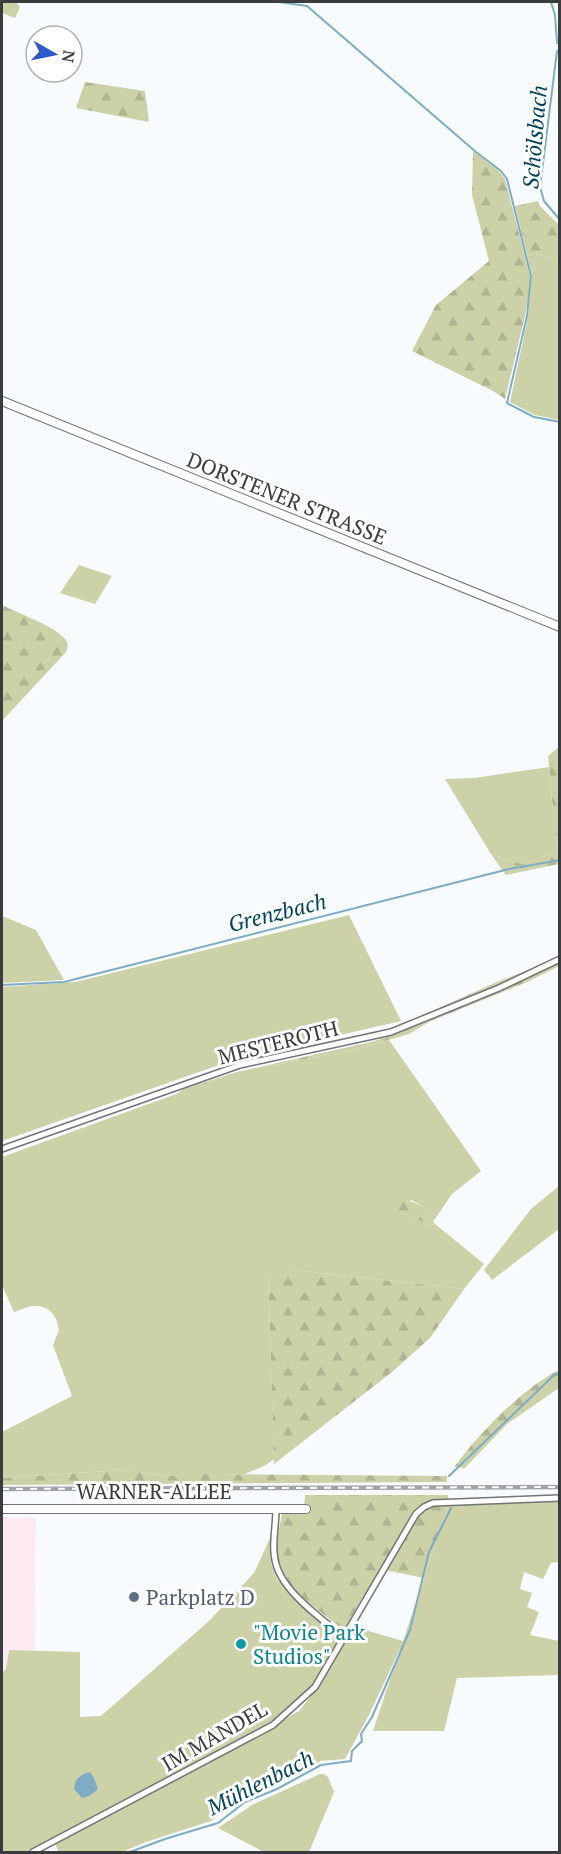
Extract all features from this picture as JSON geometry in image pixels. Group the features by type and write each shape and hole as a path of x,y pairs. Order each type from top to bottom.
{"main road":[{"name":"DORSTENER STRASSE","path":"2,401 560,627"},
{"name":"WARNER-ALLEE","path":"2,1509 306,1509"}],"street":[{"name":"MESTEROTH","path":"2,1149 240,1065 391,1032 499,988 560,959"},
{"name":"IM MANDEL","path":"33,1852 273,1725 315,1687 416,1514 424,1507 433,1503 560,1498"},
{"path":"276,1509 273,1548 280,1576 304,1604 345,1638"}],"shaded area":[{"path":"2,1517 36,1518 35,1650 9,1650 6,1669 2,1673"}],"green space":[{"path":"2,2 16,2 20,7 15,18 2,13"},
{"path":"85,82 145,91 149,122 76,108"},
{"path":"473,151 499,171 505,179 530,276 525,316 505,399 412,351 436,305 489,261 472,195"},
{"path":"538,201 559,225 559,259 537,254 532,275 515,206"},
{"path":"537,254 559,259 559,420 535,415 510,402 528,317 532,275"},
{"path":"79,565 112,576 95,604 60,593"},
{"path":"2,605 53,629 65,639 68,645 66,652 2,721"},
{"path":"559,747 559,864 506,875 491,854 522,864 557,852 548,756"},
{"path":"549,767 557,852 522,864 491,854 445,779 474,778"},
{"path":"349,915 401,1021 236,1059 2,1141 2,987 75,982"},
{"path":"2,916 36,930 64,980 2,983"},
{"path":"559,958 559,966 527,982 429,1022 409,1034 358,1049 237,1072 371,1042 402,1032 425,1014"},
{"path":"389,1040 481,1171 452,1194 437,1216 411,1200 398,1211 429,1225 435,1224 484,1264 464,1289 294,1270 268,1273 274,1459 245,1474 171,1476 122,1470 2,1478 2,1432 72,1396 53,1345 59,1330 53,1314 40,1306 31,1306 14,1312 2,1285 2,1157 237,1072 358,1049"},
{"path":"237,1072 176,1095 183,1089"},
{"path":"559,1186 559,1229 492,1280 484,1270 531,1209"},
{"path":"400,1198 423,1206 437,1216 433,1221 435,1224 429,1225 398,1211 396,1203"},
{"path":"294,1270 464,1289 430,1338 392,1372 274,1464 268,1272"},
{"path":"559,1370 559,1388 507,1424 465,1468 454,1467 476,1440 516,1400 544,1378"},
{"path":"123,1470 171,1476 208,1474 447,1476 447,1482 2,1485 2,1478"},
{"path":"305,1495 448,1495 449,1504 424,1578 384,1570 361,1600 344,1630 292,1586 280,1564 277,1546 282,1514 304,1513"},
{"path":"559,1501 559,1562 551,1563 543,1579 524,1572 520,1589 532,1593 527,1607 539,1612 530,1635 559,1641 559,1675 457,1678 444,1731 373,1731 400,1649 345,1759 321,1761 244,1796 211,1821 122,1852 59,1852 54,1842 185,1775 299,1711 314,1692 355,1627 403,1641 449,1504"},
{"path":"272,1534 271,1563 277,1579 338,1641 312,1686 270,1723 26,1852 2,1852 2,1673 6,1669 9,1650 80,1652 80,1717 101,1716 209,1621 254,1573"},
{"path":"320,1774 328,1777 334,1792 309,1852 264,1852 218,1828 252,1805"}],"water":[{"path":"90,1772 98,1789 82,1798 74,1789 76,1782 81,1776"}],"waterway":[{"path":"279,2 307,6 501,171 507,179 531,276 527,316 507,403 534,417 560,422"},
{"name":"Schölsbach","path":"551,2 555,15 557,43"},
{"name":"Schölsbach","path":"557,51 540,187 544,201 560,220"},
{"name":"Grenzbach","path":"2,985 64,982 509,869 560,860"},
{"name":"Mühlenbach","path":"449,1476 553,1376 560,1373"},
{"name":"Mühlenbach","path":"130,1852 218,1823 245,1802 277,1789 321,1765 351,1761 352,1751 362,1741 361,1734 372,1717 410,1630 429,1552 451,1508"}],"railway":[{"path":"2,1489 560,1487"}],"place":[{"name":"Parkplatz D","path":"134,1597"},
{"name":"\"Movie Park Studios\"","path":"241,1644"}]}
